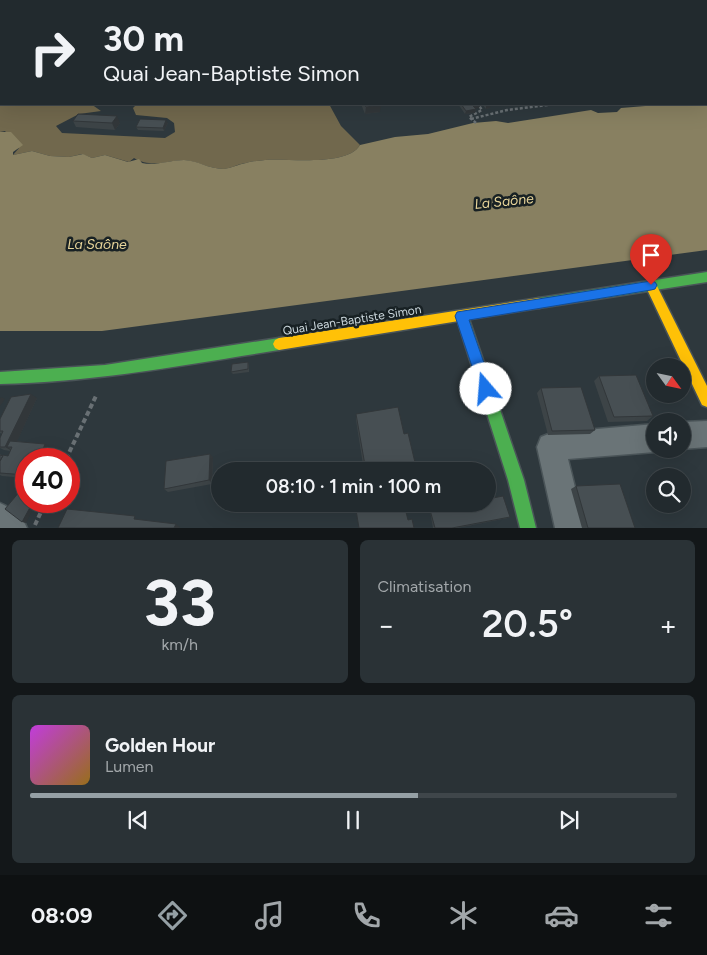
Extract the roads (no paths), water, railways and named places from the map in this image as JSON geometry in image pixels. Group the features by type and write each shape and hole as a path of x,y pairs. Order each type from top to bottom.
{"main road":[{"name":"Quai Jean-Baptiste Simon","path":"0,378 44,378 107,371 707,277"},
{"path":"651,285 707,400"},
{"path":"462,316 516,480 528,528"}],"street":[{"path":"691,435 707,434"},
{"path":"570,528 551,447 646,439"},
{"path":"0,518 12,528"}],"water":[{"name":"La Saône","path":"658,105 707,105 707,250 102,331 0,331 0,132 11,132 23,145 13,152 13,155 32,151 50,156 69,157 83,154 92,158 105,155 128,162 139,159 142,163 147,164 184,160 224,169 248,162 265,160 330,159 353,152 360,145 395,137 428,134 473,123 496,121 508,123 591,110 598,113 617,112 621,108"}]}
